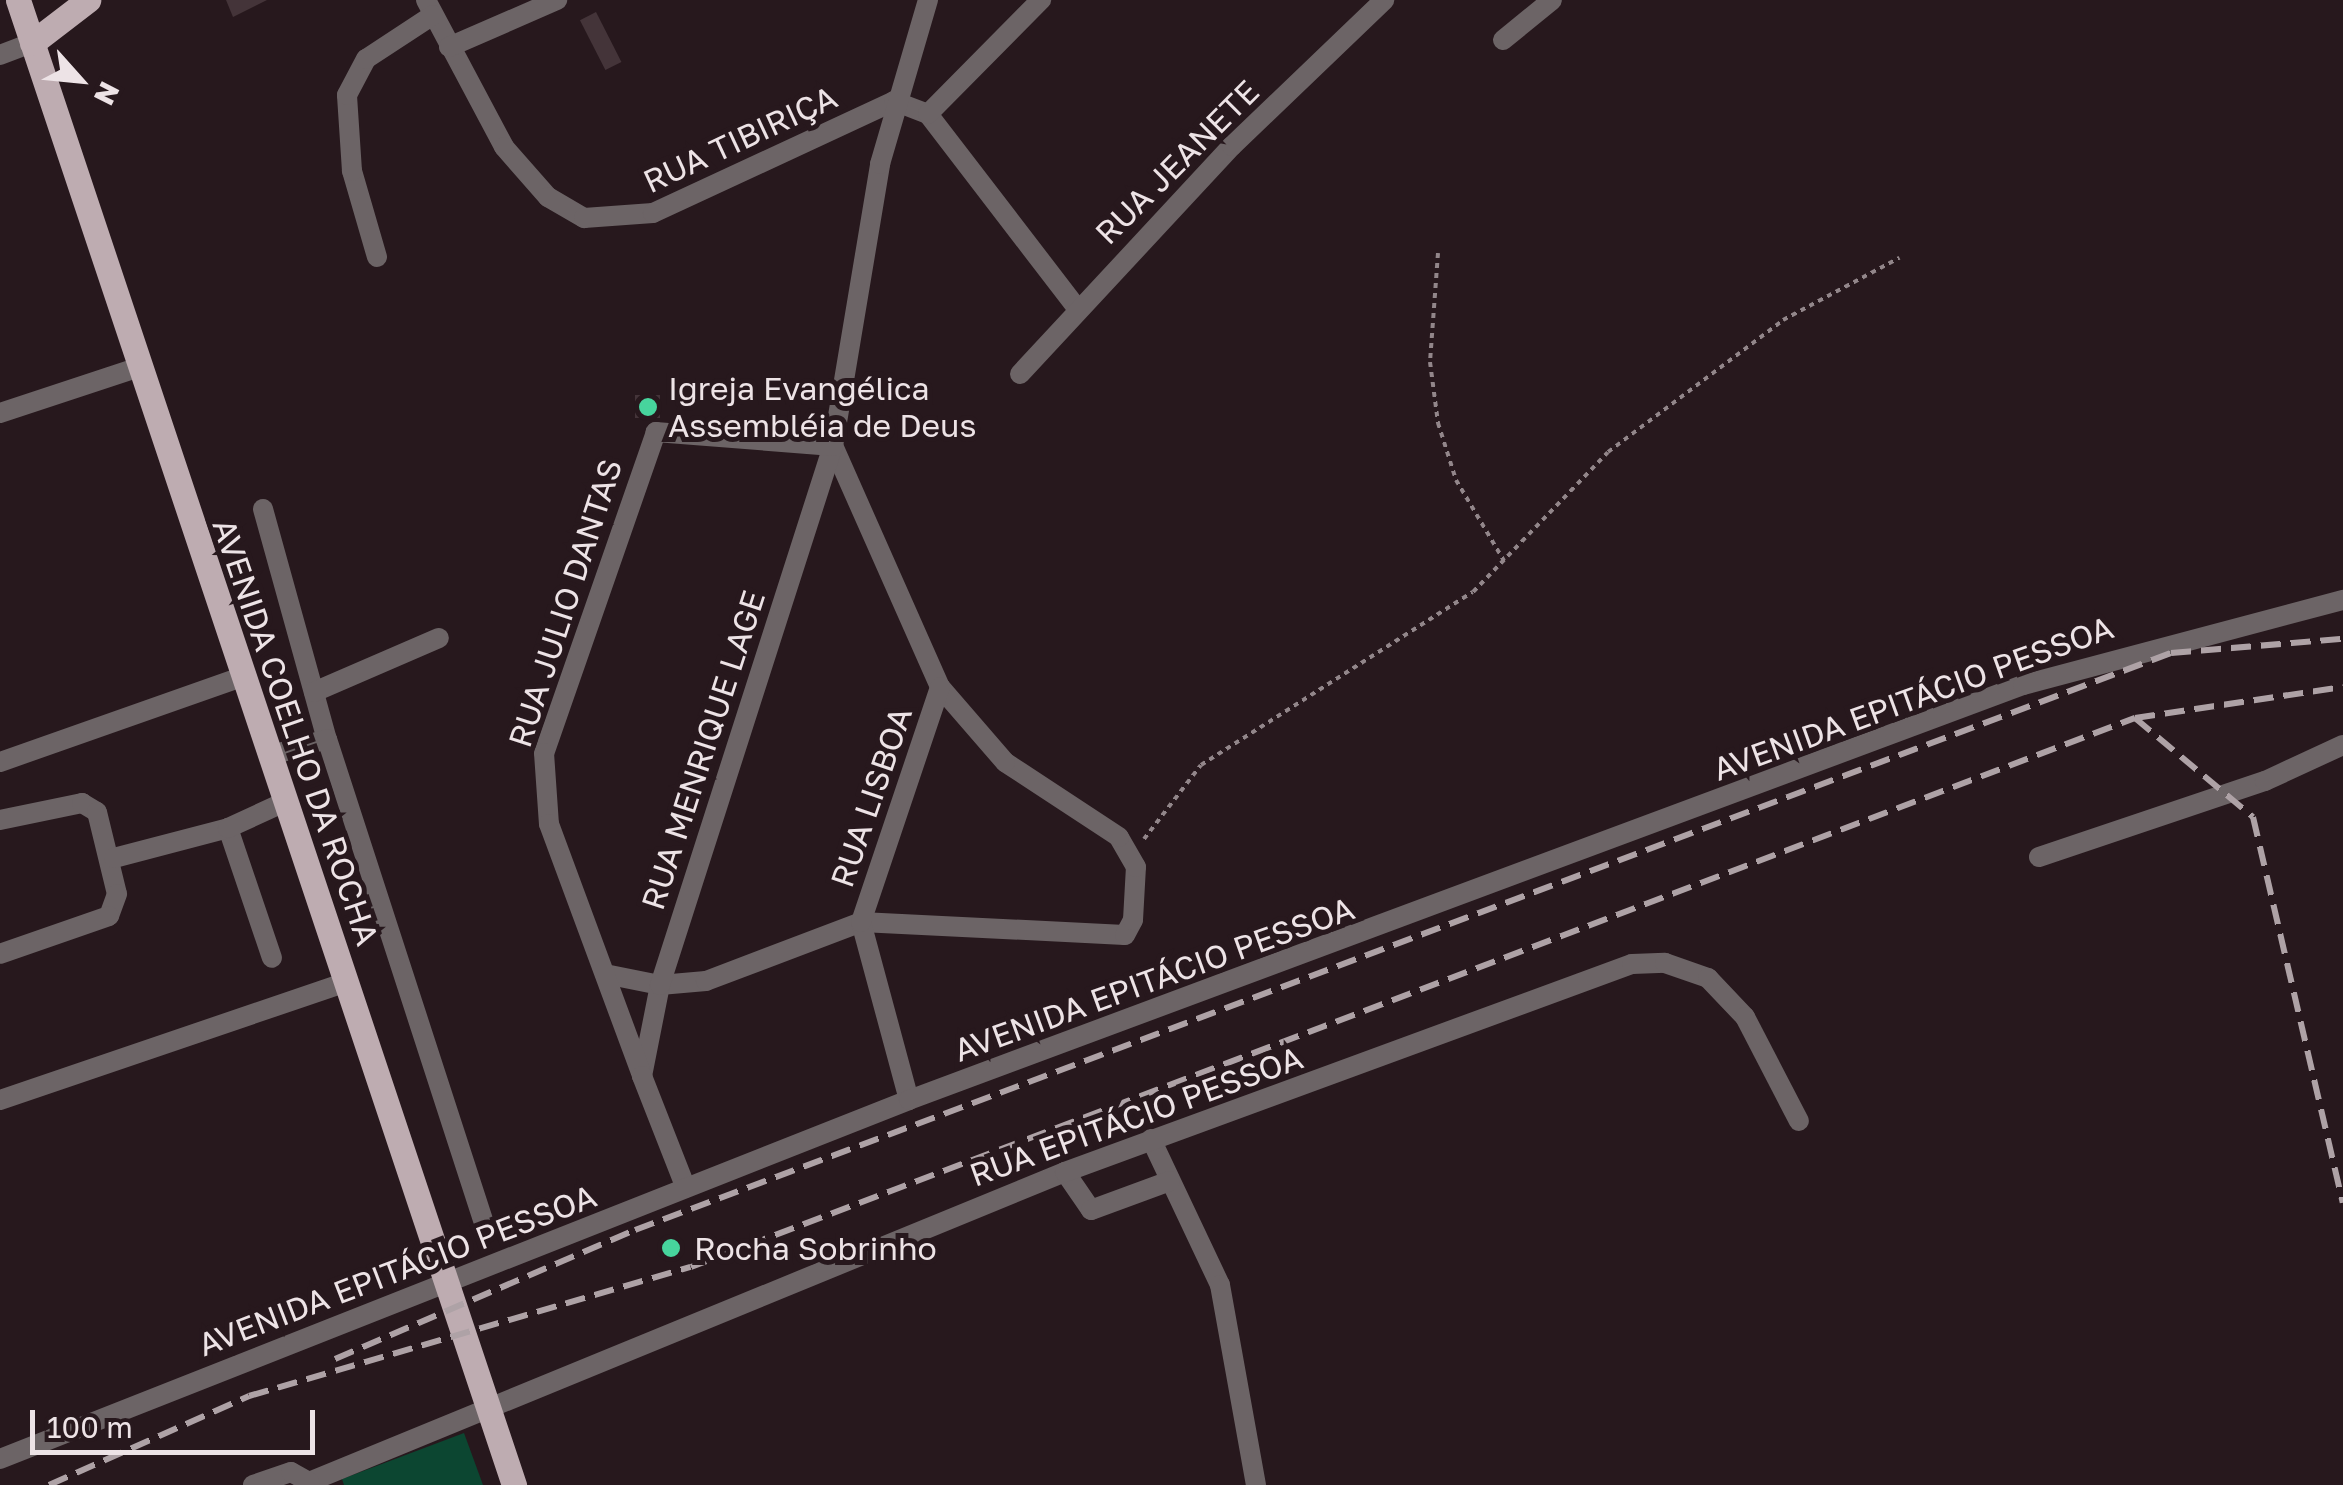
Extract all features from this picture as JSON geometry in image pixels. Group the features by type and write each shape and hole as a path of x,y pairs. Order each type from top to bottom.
{"main road":[{"name":"AVENIDA COELHO DA ROCHA","path":"18,0 514,1485"},
{"path":"32,43 88,0"}],"street":[{"path":"449,47 557,0"},
{"name":"RUA MENRIQUE LAGE","path":"642,1076 660,985 832,446 894,102 928,0"},
{"path":"928,114 1041,0"},
{"name":"RUA JEANETE","path":"1020,374 1076,307 1384,0"},
{"path":"1504,40 1552,0"},
{"path":"376,257 352,172 347,96 366,59 429,8"},
{"name":"RUA TIBIRIÇA","path":"429,8 530,179 562,206 601,222 653,213 894,102"},
{"path":"0,55 32,43"},
{"path":"894,102 928,114 1076,307"},
{"path":"0,413 140,367"},
{"name":"RUA JULIO DANTAS","path":"686,1188 540,789 554,715 649,441 666,426 832,446"},
{"path":"605,974 660,985 706,981 861,922 1124,934 1135,910 1133,856 1100,822 1005,762 940,687 832,446"},
{"path":"263,509 327,739 483,1220"},
{"name":"AVENIDA EPITÁCIO PESSOA","path":"0,1459 909,1100 2022,685 2343,600"},
{"path":"314,692 439,638"},
{"path":"0,762 241,677"},
{"name":"RUA LISBOA","path":"909,1100 861,922 940,687"},
{"path":"272,755 327,739"},
{"path":"2038,857 2265,781 2343,745"},
{"path":"114,858 228,828 287,801"},
{"path":"0,820 82,802 96,812 114,858 109,916 0,954"},
{"path":"228,828 272,958"},
{"name":"RUA EPITÁCIO PESSOA","path":"309,1484 488,1404 1065,1172 1632,964 1665,963 1708,978 1745,1017 1799,1121"},
{"path":"0,1100 347,982"},
{"path":"1151,1139 1228,1312 1256,1485"},
{"path":"1065,1172 1091,1210 1170,1181"},
{"path":"254,1485 291,1472 309,1484"}],"path":[{"path":"1438,252 1430,362 1438,423 1456,480 1504,561"},
{"path":"1133,856 1201,765 1449,609 1504,561 1608,452 1783,320 1899,258"}],"green space":[{"path":"464,1433 483,1485 344,1485 342,1479"}],"building":[{"path":"226,0 267,0 233,17"},
{"path":"596,12 621,62 605,70 580,20"},
{"name":"Igreja Evangélica Assembléia de Deus","path":"635,395 660,395 660,418 635,418"}],"railway":[{"path":"335,1359 635,1230 2171,653 2343,639"},
{"path":"49,1485 249,1396 691,1267 2135,718 2343,687"},
{"path":"2135,718 2253,817 2343,1203"}],"place":[{"name":"Igreja Evangélica Assembléia de Deus","path":"648,407"},
{"name":"Rocha Sobrinho","path":"671,1248"}]}
